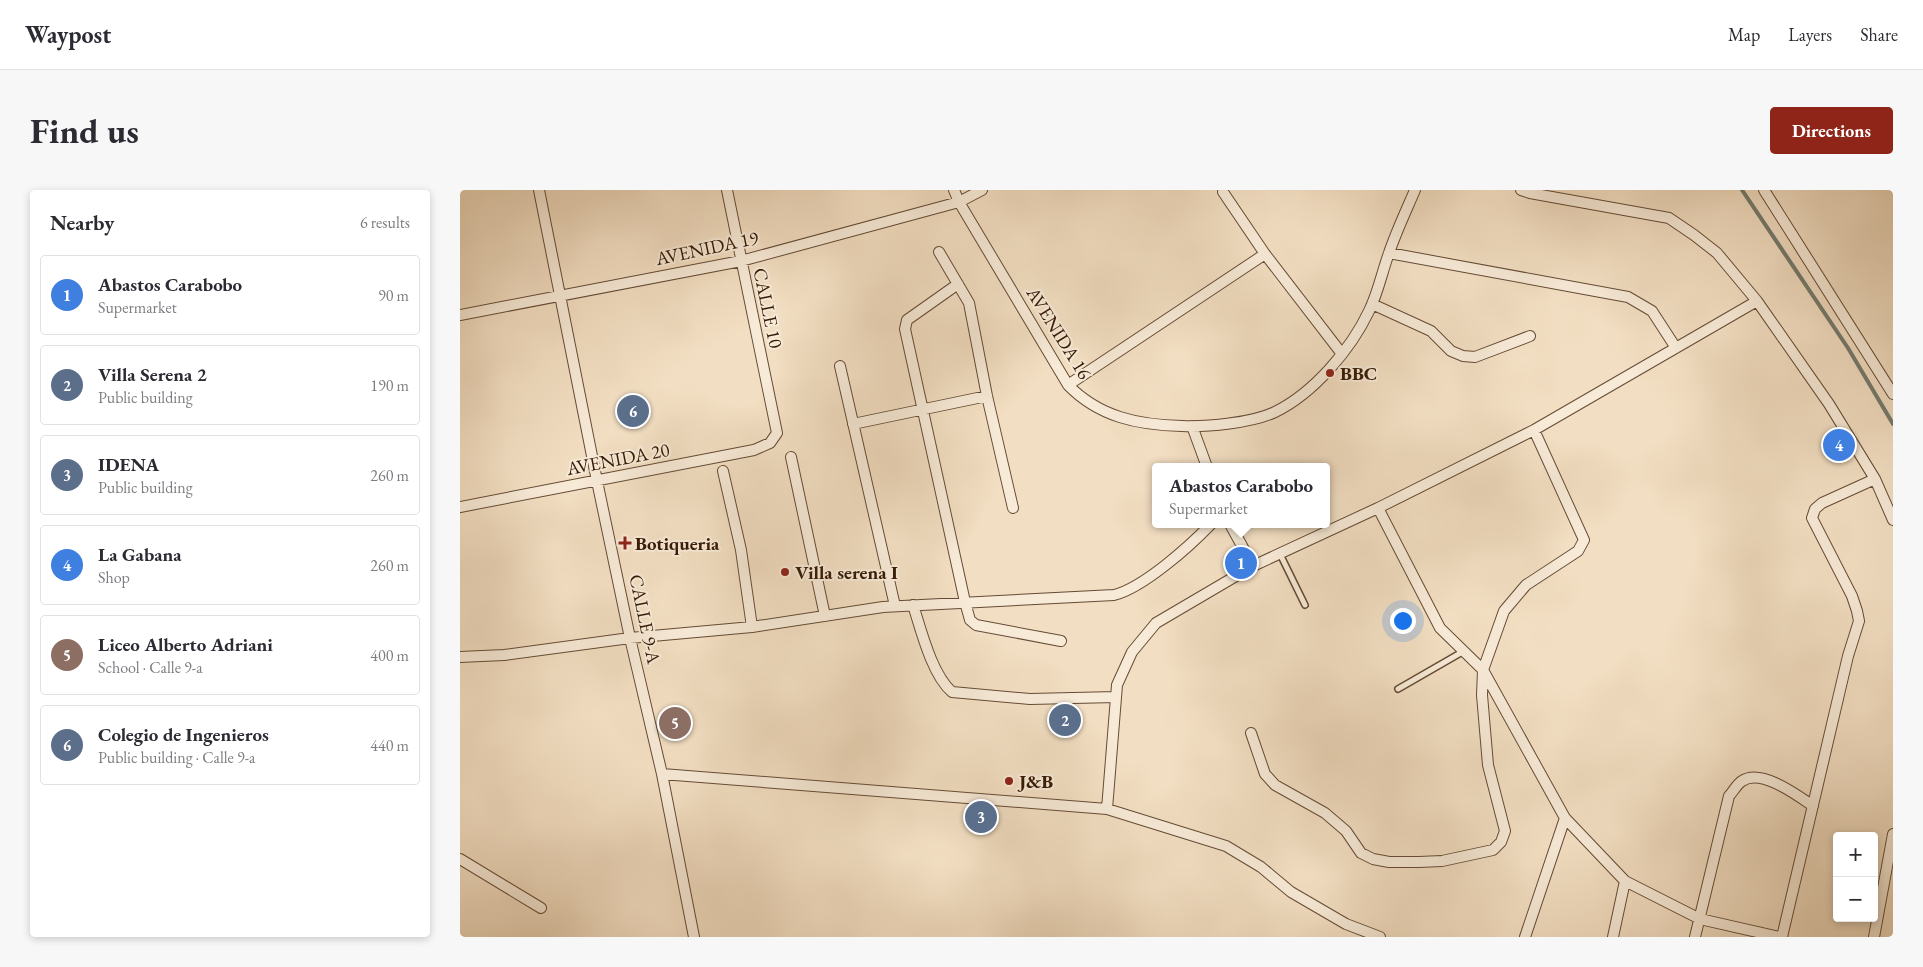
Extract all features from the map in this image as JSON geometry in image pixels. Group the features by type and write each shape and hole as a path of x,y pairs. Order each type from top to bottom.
{"street":[{"name":"CALLE 9-A","path":"539,190 597,481 630,638 662,774 694,937"},
{"name":"CALLE 10","path":"727,190 777,433"},
{"name":"AVENIDA 16","path":"954,190 959,202 1068,386 1082,400 1122,420 1169,426 1192,426 1240,421 1275,412 1307,391 1342,354 1372,304 1389,252 1415,190"},
{"name":"AVENIDA 19","path":"460,315 741,261 959,202 982,190"},
{"path":"1521,190 1669,218 1694,234 1717,253 1757,301 1829,404 1875,479 1893,520"},
{"path":"1764,190 1893,394"},
{"path":"1222,192 1265,254 1342,354"},
{"path":"939,252 969,303 987,396 1014,508"},
{"path":"1389,252 1628,297 1652,312 1676,348"},
{"path":"1068,386 1265,254"},
{"path":"958,284 907,320 904,329 964,602 970,620 976,625 1061,641"},
{"path":"1107,809 1117,685 1132,652 1156,623 1253,566 1378,508 1534,430 1757,301"},
{"path":"1372,304 1431,331 1450,351 1463,356 1475,357 1530,336"},
{"path":"840,366 894,606"},
{"path":"853,424 987,396"},
{"path":"1192,426 1206,463"},
{"path":"1251,733 1265,774 1275,785 1325,813 1346,831 1361,853 1367,856 1389,862 1442,861 1493,850 1501,842 1505,832 1488,765 1482,695 1483,670 1504,611 1526,585 1578,550 1584,540 1534,430"},
{"name":"AVENIDA 20","path":"460,507 754,450 770,443 777,433"},
{"path":"791,457 825,616"},
{"path":"723,471 741,550 752,627"},
{"path":"1378,508 1440,628 1483,670 1565,818 1625,881 1700,919 1780,937 1848,656 1859,621 1852,596 1812,518 1815,510 1822,503 1875,479"},
{"path":"460,657 504,655 630,638 752,627 894,606 1114,595 1127,591 1176,556 1207,528"},
{"path":"1232,528 1253,566"},
{"path":"913,605 937,672 945,686 952,692 1030,699 1116,697"},
{"path":"662,774 1107,809 1226,846 1262,867 1291,892 1365,934 1380,937"},
{"path":"1696,937 1729,796 1742,781 1756,777 1786,787 1813,806"},
{"path":"1525,937 1565,818"},
{"path":"1874,937 1893,834"},
{"path":"460,859 541,908"},
{"path":"1613,937 1625,881"}],"lane":[{"path":"1279,554 1306,605"},
{"path":"1398,689 1464,650"}],"waterway":[{"path":"1742,190 1848,348 1893,424"}],"place":[{"name":"BBC","path":"1330,373"},
{"name":"Colegio de Ingenieros","path":"633,411"},
{"name":"La Gabana","path":"1839,445"},
{"name":"Botiqueria","path":"625,543"},
{"name":"Abastos Carabobo","path":"1241,563"},
{"name":"Villa serena I","path":"785,572"},
{"name":"Villa Serena 2","path":"1065,720"},
{"name":"Liceo Alberto Adriani","path":"675,723"},
{"name":"J&B","path":"1009,781"},
{"name":"IDENA","path":"981,817"}]}
